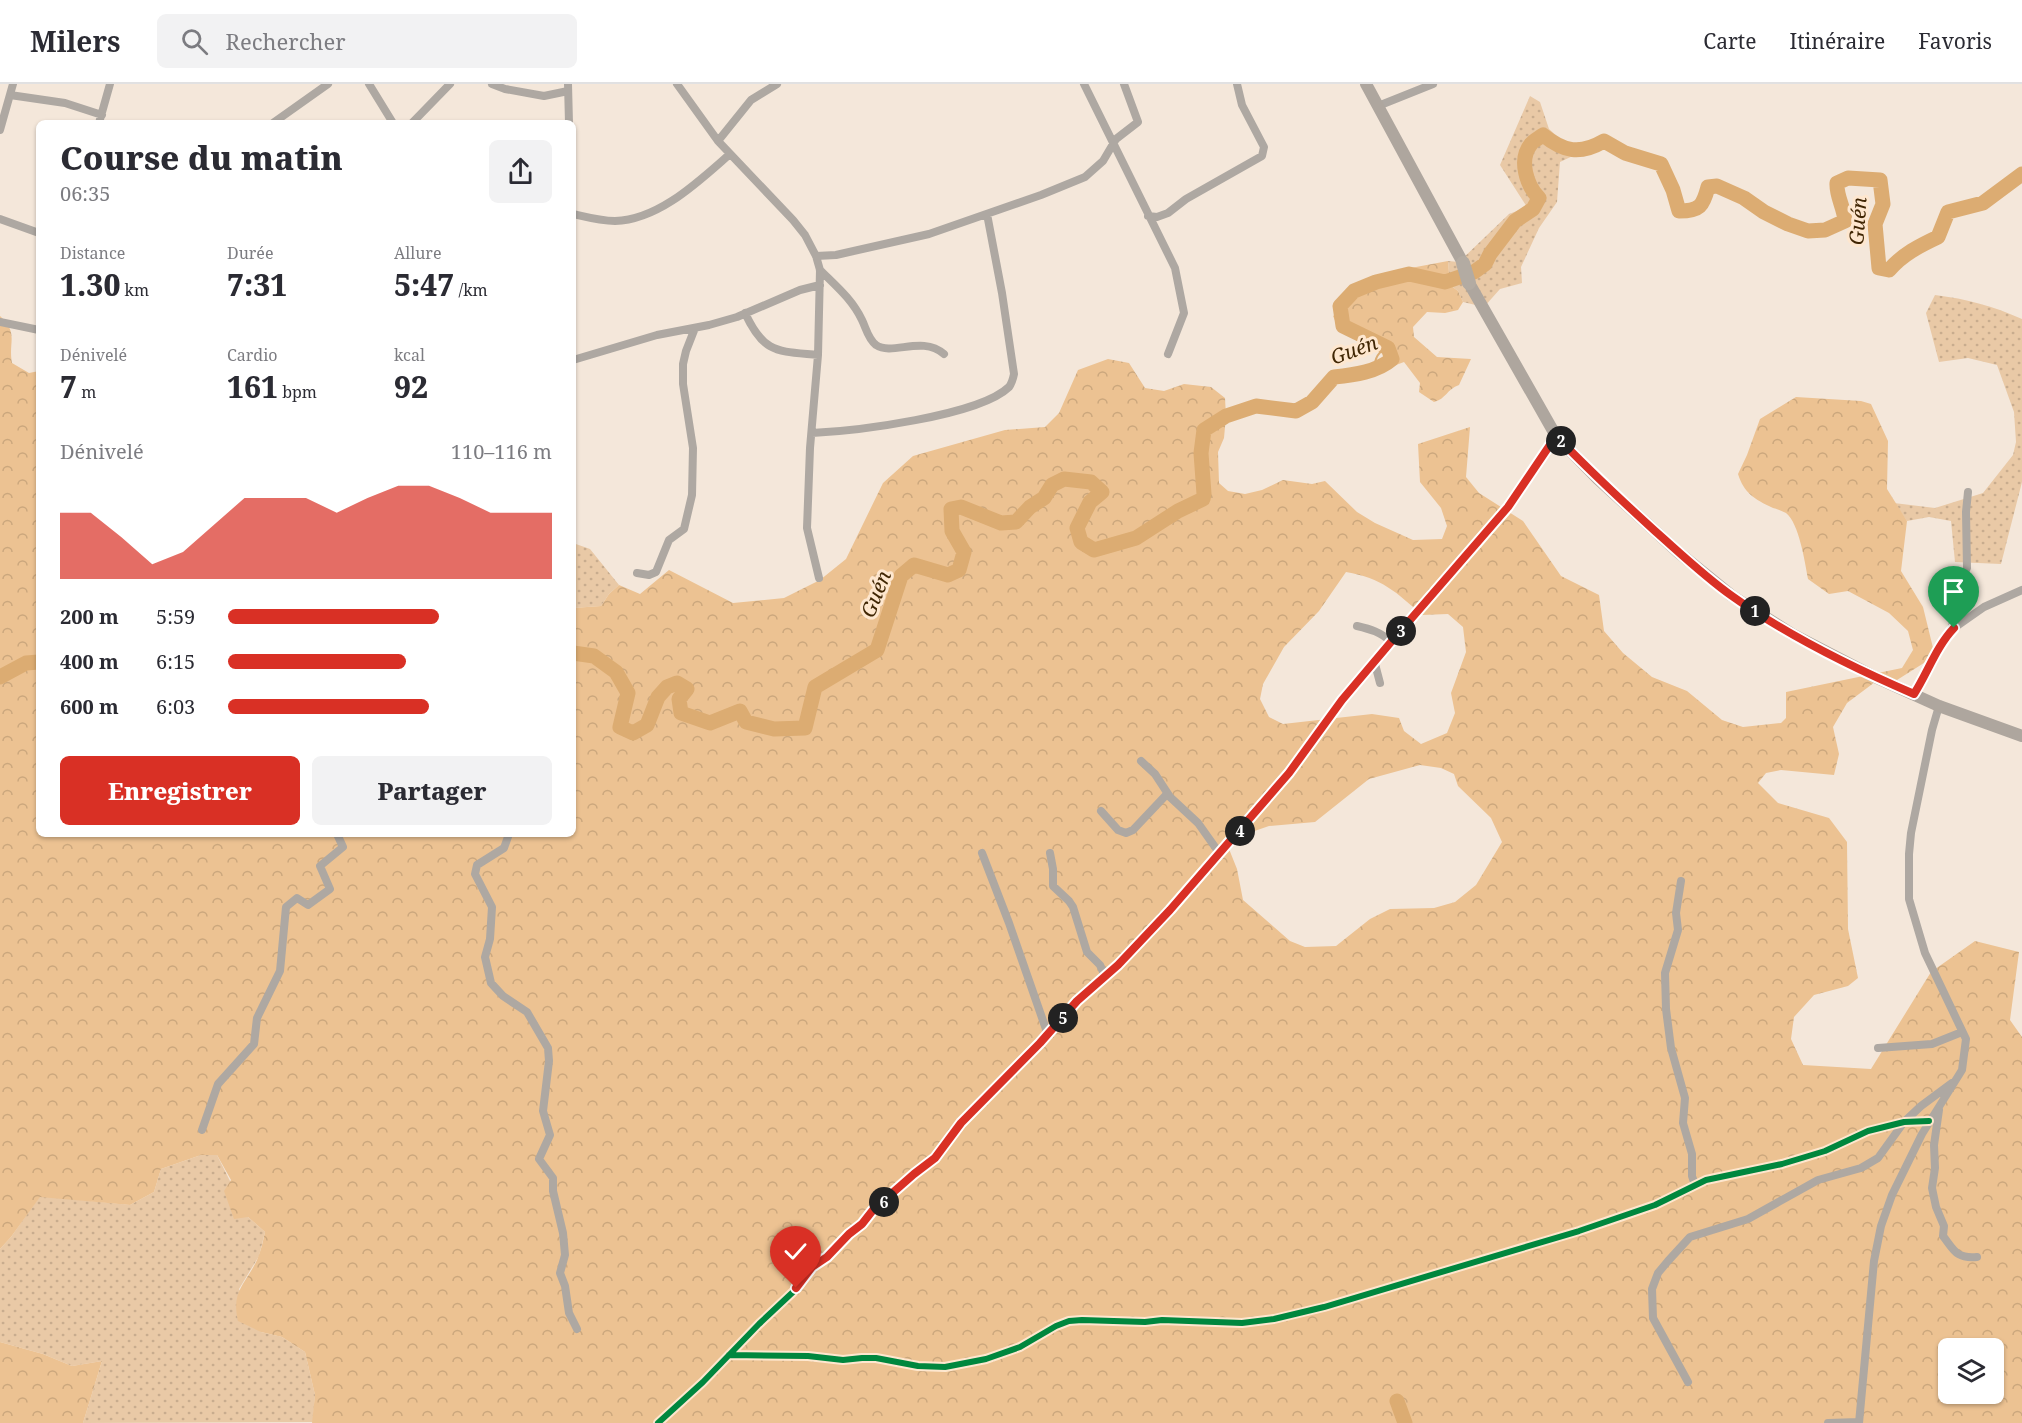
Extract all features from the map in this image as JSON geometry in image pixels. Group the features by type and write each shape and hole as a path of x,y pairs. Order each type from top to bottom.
{"main road":[{"path":"1366,84 1463,263 1469,283 1556,436 1598,479 1678,552 1732,596 1792,634 1875,677 1939,706 2022,736"}],"street":[{"path":"0,130 13,84"},
{"path":"10,95 65,103 100,119 110,84"},
{"path":"277,120 328,84"},
{"path":"369,84 391,120"},
{"path":"415,120 450,84"},
{"path":"492,84 505,89 544,96 568,87 569,120"},
{"path":"677,84 718,141 793,220 805,235 816,256 820,270 818,355 807,528 819,578"},
{"path":"718,141 751,100 777,84"},
{"path":"1084,84 1175,268 1184,313 1168,354"},
{"path":"816,256 875,248 929,234 1041,195 1084,177 1103,161 1119,136 1138,122 1124,84"},
{"path":"1148,216 1157,217 1168,213 1194,195 1262,156 1264,147 1242,105 1237,84"},
{"path":"1378,106 1433,84"},
{"path":"576,215 614,221 656,209 687,190 730,154"},
{"path":"812,433 892,424 944,414 986,400 1008,388 1014,374 987,214"},
{"path":"0,219 36,232"},
{"path":"820,270 846,294 856,308 869,338 876,345 890,348 910,345 925,346 944,354"},
{"path":"576,359 657,335 695,328 745,313 800,290 820,285"},
{"path":"745,313 753,331 765,345 780,351 818,355"},
{"path":"0,322 36,329"},
{"path":"637,573 649,575 656,572 669,540 684,529 688,516 692,495 693,448 683,384 683,364 695,328"},
{"path":"657,1423 703,1382 793,1292 812,1267 827,1257 862,1224 873,1210 935,1158 961,1123 1048,1035 1077,1001 1151,931 1289,773 1342,700 1508,507 1556,436"},
{"path":"1951,632 1967,568 1968,492"},
{"path":"1914,694 1934,661 1939,647 1951,632 1971,615 2022,590"},
{"path":"1357,626 1375,630 1391,642"},
{"path":"1373,664 1375,664 1380,683"},
{"path":"1828,1423 1859,1422 1874,1261 1881,1226 1892,1195 1929,1120 1958,1079 1965,1055 1966,1040 1924,953 1909,899 1911,833 1939,706"},
{"path":"1141,760 1155,774 1167,794 1198,823 1220,854"},
{"path":"1101,811 1118,830 1126,832 1133,830 1167,794"},
{"path":"202,1130 218,1084 254,1044 257,1018 279,971 286,907 297,898 308,905 330,889 320,866 343,847 338,837"},
{"path":"508,837 504,848 477,865 475,874 492,907 490,939 485,957 493,988 527,1012 548,1048 549,1061 543,1111 550,1135 539,1159 544,1169 553,1178 565,1255 560,1273 565,1286 568,1313 578,1329"},
{"path":"982,853 1048,1035"},
{"path":"1050,853 1053,886 1070,901 1087,952 1100,965 1105,976"},
{"path":"1681,880 1676,913 1678,930 1665,973 1666,1009 1671,1048 1685,1098 1683,1123 1692,1154 1692,1176 1695,1185"},
{"path":"1878,1048 1932,1044 1962,1032"},
{"path":"1688,1382 1653,1318 1652,1289 1658,1273 1668,1261 1690,1237 1742,1221 1818,1180 1852,1171 1868,1163 1882,1153 1905,1122 1921,1107 1958,1079"},
{"path":"1940,1107 1934,1145 1935,1168 1932,1188 1934,1201 1944,1226 1942,1236 1956,1254 1970,1258 1977,1257"},
{"path":"729,1355 808,1356 843,1360 876,1358 918,1366 945,1367 986,1359 1020,1347 1069,1321 1162,1320 1242,1323 1274,1319 1324,1307 1588,1228 1663,1202 1714,1178 1782,1164 1825,1151 1869,1131 1905,1122 1929,1120"}],"shaded area":[{"path":"1530,96 1540,102 1549,129 1577,154 1560,162 1557,202 1539,228 1521,267 1522,283 1500,289 1484,307 1463,302 1458,291 1450,285 1448,261 1459,262 1509,214 1527,207 1500,165"},
{"path":"1935,295 1980,304 2022,319 2022,482 2001,564 1955,562 1951,521 1929,517 1907,521 1894,503 1935,508 1983,493 2013,455 2016,442 2014,412 1997,365 1968,358 1939,362 1926,313"},
{"path":"576,544 590,549 619,585 601,606 576,608"},
{"path":"201,1155 217,1155 248,1217 265,1232 259,1256 239,1289 261,1332 282,1337 305,1352 315,1395 313,1422 83,1423 102,1361 72,1366 43,1354 0,1342 0,1249 40,1196 130,1205 154,1192 161,1169"}],"green space":[{"path":"1448,261 1450,285 1458,291 1463,302 1458,310 1445,313 1427,312 1413,327 1414,337 1437,357 1471,359 1459,385 1434,402 1419,392 1420,383 1404,362 1396,365 1378,348 1339,329 1333,316 1348,307 1356,295 1384,273"},
{"path":"0,316 11,333 12,363 29,373 36,372 36,837 576,837 576,608 601,606 619,585 640,594 669,570 733,603 784,598 820,580 846,559 883,483 913,456 1005,430 1045,427 1059,413 1078,370 1108,359 1129,363 1145,388 1164,391 1184,384 1211,387 1225,398 1224,438 1218,452 1219,483 1228,491 1245,494 1262,490 1283,480 1312,484 1325,481 1357,512 1413,540 1442,539 1447,526 1441,508 1420,482 1418,444 1470,427 1466,477 1479,493 1523,521 1561,576 1599,595 1604,631 1623,653 1652,677 1687,691 1722,720 1743,727 1781,723 1786,718 1786,692 1902,668 1913,650 1908,631 1889,613 1848,591 1829,594 1808,579 1801,543 1791,518 1786,513 1766,505 1751,495 1743,486 1738,474 1760,419 1796,397 1861,401 1871,404 1888,441 1887,489 1907,521 1901,571 1923,607 1935,656 1897,680 1875,682 1847,703 1833,727 1839,754 1834,775 1781,770 1766,773 1758,783 1778,803 1829,818 1847,842 1848,929 1858,978 1848,986 1814,995 1794,1017 1791,1039 1803,1065 1871,1069 1931,972 1975,941 2019,952 2010,1020 2022,1037 2022,1423 312,1423 315,1395 305,1352 282,1337 261,1332 238,1321 236,1302 238,1295 257,1260 265,1232 248,1217 234,1219 224,1191 231,1180 217,1155 201,1155 161,1169 154,1192 130,1205 40,1197 0,1249","holes":["1346,572 1369,578 1388,587 1422,615 1448,614 1463,627 1466,652 1451,693 1455,713 1447,733 1421,744 1404,731 1399,718 1372,714 1283,724 1269,717 1260,699 1263,684 1284,647 1319,611","1420,765 1441,768 1454,774 1458,786 1491,818 1502,842 1476,885 1455,902 1434,908 1390,909 1370,919 1336,946 1305,947 1290,941 1243,900 1237,869 1229,849 1243,835 1269,826 1315,822 1369,779"]},
{"path":"0,1342 43,1354 72,1366 102,1361 83,1423 0,1423"}],"waterway":[{"name":"Guén","path":"576,653 594,656 616,672 628,693 620,727 633,733 647,725 658,697 667,687 677,683 687,689 679,699 681,713 710,723 740,711 746,722 774,729 805,728 815,687 877,650 901,576 914,565 948,575 959,570 964,552 952,531 951,509 961,507 1001,523 1016,522 1030,507 1044,498 1052,485 1064,479 1091,482 1102,492 1090,502 1077,528 1081,542 1094,550 1136,538 1178,511 1203,499 1201,453 1204,430 1226,416 1256,406 1296,411 1312,402 1334,377 1372,370 1392,359 1388,348 1343,326 1340,306 1354,291 1376,282 1409,274 1445,282 1474,272 1485,264 1515,221 1533,209 1539,198 1528,180 1525,158 1531,144 1543,135 1558,145 1572,150 1580,150 1604,141 1625,153 1661,164 1673,190 1679,211 1692,210 1700,206 1708,187 1717,186 1744,198 1764,212 1788,224 1808,231 1825,230 1845,221 1837,183 1848,178 1880,180 1883,204 1875,224 1879,268 1889,270 1906,255 1938,237 1948,212 1983,203 2022,174"},
{"path":"1374,369 1378,356 1388,348"},
{"name":"Guén","path":"0,677 26,663 36,662"},
{"path":"1397,1401 1405,1423"}],"cycle path":[{"path":"658,1423 703,1382 793,1292 812,1267 827,1257 862,1224 873,1210 935,1158 961,1123 1040,1043 1077,1001 1118,965 1170,910 1289,773 1342,701 1508,507 1556,436"},
{"path":"729,1355 808,1356 843,1360 876,1358 918,1366 945,1367 986,1359 1020,1347 1069,1321 1145,1322 1162,1320 1242,1323 1274,1319 1324,1307 1579,1231 1655,1205 1706,1180 1782,1164 1825,1151 1868,1131 1904,1122 1929,1121"}],"route":[{"path":"796,1288 812,1267 827,1257 862,1224 873,1210 935,1158 961,1123 1040,1043 1077,1001 1118,965 1170,910 1243,828 1289,773 1342,700 1508,507 1556,436 1598,479 1678,552 1732,596 1792,634 1875,677 1914,694 1934,661 1939,647 1954,628"}]}
